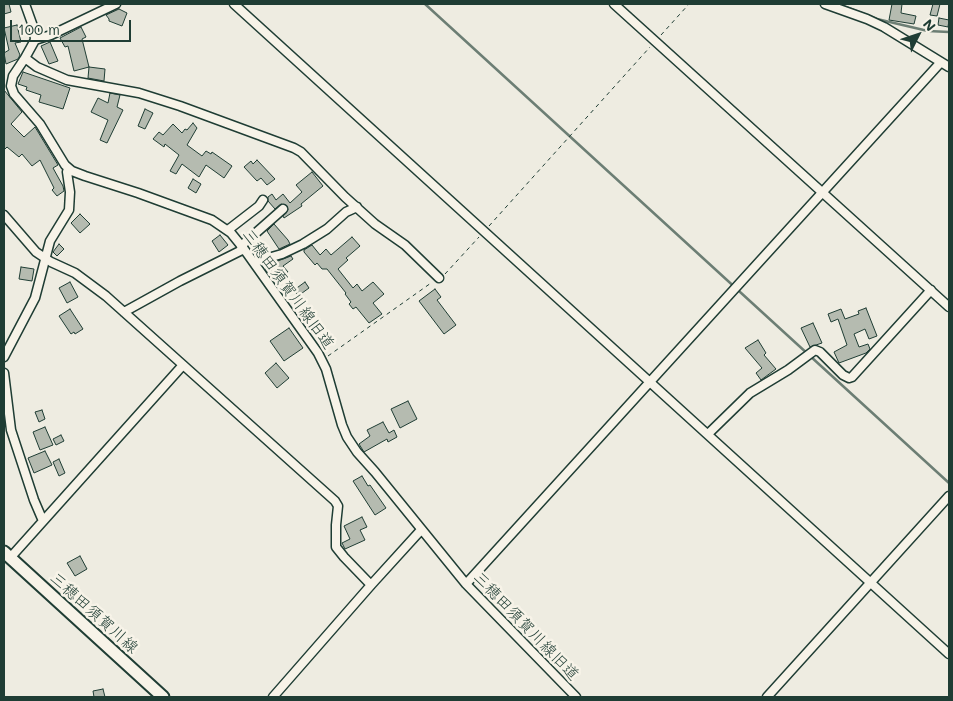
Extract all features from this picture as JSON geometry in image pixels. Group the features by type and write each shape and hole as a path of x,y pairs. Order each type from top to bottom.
{"main road":[{"name":"三穂田須賀川線","path":"7,555 163,697"}],"street":[{"path":"4,357 35,298 50,241 62,224 70,206 68,168 40,124 13,92 11,84 12,76 35,40 34,29 25,4"},
{"path":"35,40 52,35 116,4"},
{"path":"234,4 949,654"},
{"path":"614,4 949,307"},
{"path":"825,4 884,27 949,67"},
{"path":"25,58 37,67 67,80 139,94 180,106 235,128 294,148 301,152 375,224 405,245 439,278"},
{"path":"466,584 941,62"},
{"path":"4,72 12,76"},
{"name":"三穂田須賀川線旧道","path":"68,168 85,176 200,215 228,230 254,262 322,360 347,437 357,452 466,584 576,697"},
{"path":"228,230 259,206 263,200"},
{"path":"254,262 282,254 303,244 328,230 346,212 357,207"},
{"path":"124,312 243,247 283,208"},
{"path":"4,214 36,252 74,273 124,312 335,501 338,506 336,546 344,558 371,585"},
{"path":"708,434 750,393 788,370 815,350 820,352 843,375 849,378 852,377 931,290"},
{"path":"7,555 44,521 183,365"},
{"path":"4,374 12,430 34,500 44,521"},
{"path":"767,697 949,496"},
{"path":"272,697 422,530"}],"path":[{"path":"322,360 446,272 689,4"}],"building":[{"path":"4,4 9,4 11,12 4,14"},
{"path":"892,4 902,4 901,13 916,16 914,24 889,20"},
{"path":"933,4 940,4 937,16 930,15"},
{"path":"119,9 127,13 122,26 109,21 106,15"},
{"path":"939,18 949,20 948,27 938,25"},
{"path":"17,25 21,42 15,43 20,55 18,59 6,64 4,53 9,50 4,28"},
{"path":"81,27 86,37 82,39 89,67 74,71 68,46 65,47 60,38"},
{"path":"50,42 58,61 49,64 41,46"},
{"path":"89,67 105,69 104,81 88,78"},
{"path":"23,72 70,88 63,109 39,102 41,95 26,90 27,87 18,84"},
{"path":"4,90 22,112 11,124 24,137 35,127 58,165 53,168 64,191 57,196 52,190 54,188 40,160 32,166 22,154 19,157 7,147 4,150"},
{"path":"110,93 120,95 117,107 123,110 107,143 100,140 108,120 91,112 98,98 108,103"},
{"path":"145,109 153,113 145,129 138,126"},
{"path":"193,123 197,128 187,145 202,156 206,151 211,154 212,152 232,166 224,178 206,165 199,177 182,164 176,174 170,171 179,155 165,144 164,147 153,139 159,132 163,135 173,124 182,133"},
{"path":"257,160 275,179 267,185 261,178 257,181 244,167 251,161 253,164"},
{"path":"312,172 323,186 301,204 302,206 284,218 283,216 288,210 287,206 281,204 275,209 268,201 268,197 272,194 276,200 283,194 290,203 302,192 296,185"},
{"path":"193,179 201,184 196,193 188,188"},
{"path":"80,214 90,224 80,233 71,223"},
{"path":"274,224 290,244 279,249 267,231"},
{"path":"220,235 228,245 219,252 212,241"},
{"path":"352,237 360,246 346,258 348,260 338,269 353,288 357,284 362,291 373,282 384,294 373,303 382,314 369,323 356,307 353,309 349,304 351,302 346,293 327,269 322,269 317,263 315,265 304,252 304,250 312,245 320,255 326,249 331,255"},
{"path":"59,244 64,249 57,256 53,252"},
{"path":"291,256 293,259 283,266 288,272 279,279 275,272 270,276 265,269 275,262"},
{"path":"21,267 34,269 32,281 19,279"},
{"path":"70,282 78,297 67,303 59,288"},
{"path":"305,282 309,288 298,296 294,290"},
{"path":"435,289 441,297 437,300 456,325 444,334 419,301"},
{"path":"866,308 877,336 869,339 865,329 854,334 859,347 868,344 870,349 866,353 839,363 834,352 847,345 838,319 831,322 828,314 841,309 845,319 859,314 858,311"},
{"path":"70,309 83,329 75,334 74,332 71,334 59,316"},
{"path":"813,323 822,343 810,347 801,328"},
{"path":"289,328 303,348 284,361 270,341"},
{"path":"758,340 766,353 764,355 776,369 761,380 756,373 762,368 745,348"},
{"path":"276,363 289,378 277,388 265,373"},
{"path":"408,401 417,419 400,428 391,409"},
{"path":"42,410 45,419 39,422 35,412"},
{"path":"383,422 389,433 394,430 397,437 388,442 387,439 364,452 359,444 370,436 367,430"},
{"path":"45,427 53,445 40,450 33,432"},
{"path":"61,435 64,441 56,445 53,439"},
{"path":"45,451 52,465 34,473 28,458"},
{"path":"59,459 65,473 59,476 53,462"},
{"path":"362,476 386,508 375,515 353,481"},
{"path":"362,517 367,527 360,530 365,540 345,549 342,543 350,539 344,526"},
{"path":"80,556 87,569 75,576 67,563"},
{"path":"103,689 105,697 94,697 93,691"}],"waterway":[{"path":"425,4 949,483"},
{"path":"838,4 877,19 928,31 949,32"}]}
